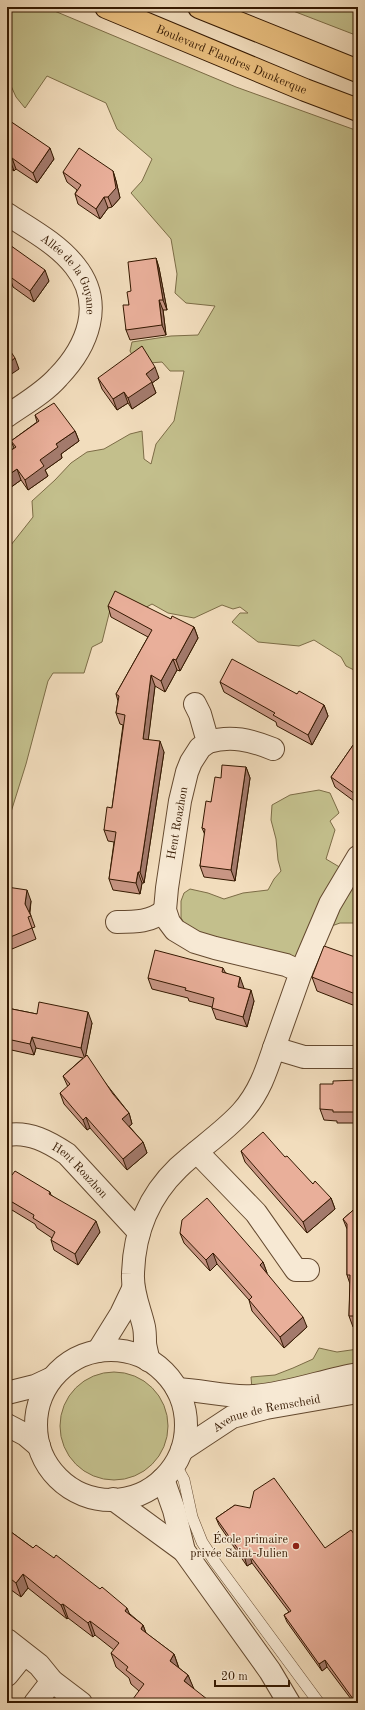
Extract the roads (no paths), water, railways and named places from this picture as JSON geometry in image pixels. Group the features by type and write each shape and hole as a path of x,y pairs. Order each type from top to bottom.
{"main road":[{"name":"Boulevard Flandres Dunkerque","path":"106,7 305,90 358,110"},
{"path":"200,7 358,71"}],"street":[{"name":"Allée de la Guyane","path":"7,214 61,251 74,264 82,275 87,286 92,305 87,333 81,348 70,363 58,378 7,416"},
{"path":"195,704 200,714 208,742 218,739 241,739 273,748"},
{"name":"Hent Roazhon","path":"165,910 172,850 187,772 200,748 208,742"},
{"path":"148,1360 144,1328 133,1289 134,1256 139,1232 148,1208 159,1190 179,1168 231,1124 259,1088 265,1075 301,972 330,904 358,857"},
{"path":"117,922 137,922 152,919 159,916 165,910 169,922 175,930 195,942 286,965 301,972"},
{"path":"274,1048 304,1057 358,1057"},
{"name":"Hent Roazhon","path":"7,1135 27,1134 58,1148 67,1154 139,1232"},
{"path":"197,1152 256,1213 296,1270 308,1270"},
{"path":"98,1351 124,1310 133,1289"},
{"path":"7,1393 35,1386 50,1379 59,1370 78,1357 98,1351 123,1350 148,1360 163,1370 177,1389 184,1404 186,1418 186,1435 180,1454 163,1479 141,1493 128,1498 113,1499 95,1498 66,1484 51,1469 40,1446 36,1427 38,1406 50,1379"},
{"name":"Avenue de Remscheid","path":"177,1389 254,1396 358,1374"},
{"name":"Avenue de Remscheid","path":"180,1454 232,1417 266,1408 358,1392"},
{"path":"7,1425 26,1435 40,1446"},
{"path":"163,1479 174,1510 184,1552"},
{"path":"113,1499 184,1552 270,1671 289,1703"},
{"path":"7,1640 39,1665 52,1681 82,1703"},
{"path":"7,1675 24,1654"},
{"path":"35,1703 52,1681"}],"lane":[{"path":"180,1454 180,1471 184,1480 192,1517 202,1542 215,1562 319,1703"}],"place":[{"name":"École primaire privée Saint-Julien","path":"296,1546"}]}
